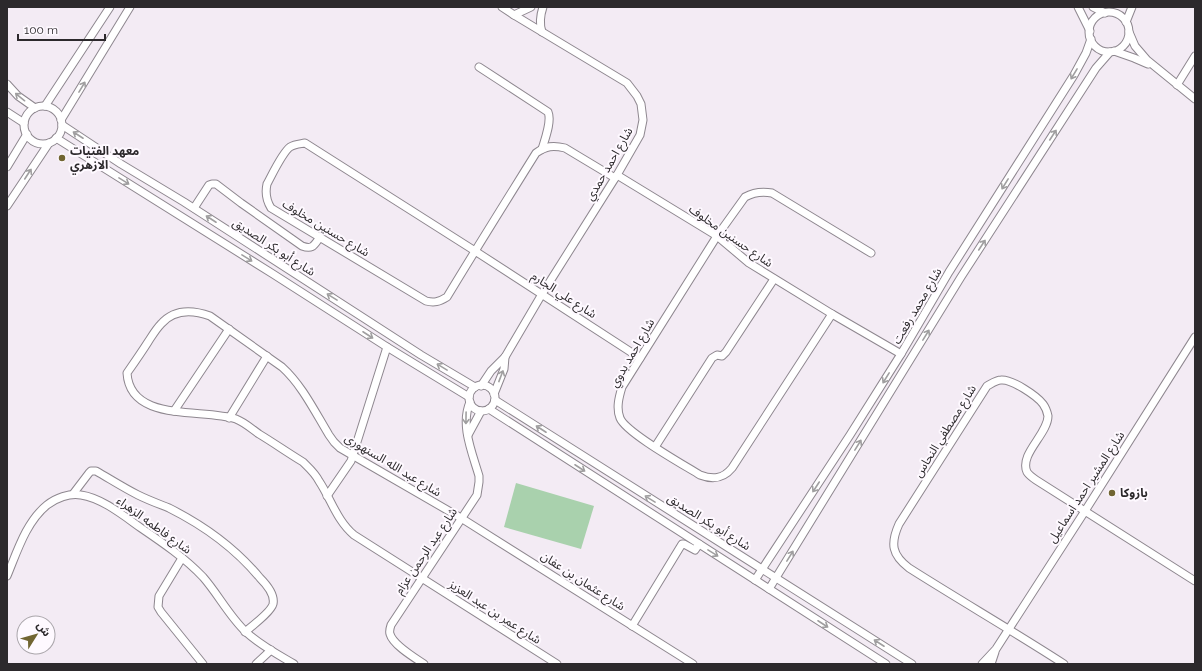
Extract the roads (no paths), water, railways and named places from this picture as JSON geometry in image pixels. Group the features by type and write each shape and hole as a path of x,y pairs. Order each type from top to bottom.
{"street":[{"path":"45,106 110,7"},
{"path":"7,206 49,143 56,138 61,130 62,122 130,7"},
{"name":"شارع احمد حمدي","path":"478,387 505,357 542,294 616,177 640,135 642,128 642,112 637,96 627,83 502,7"},
{"path":"514,15 531,7"},
{"path":"542,32 540,17 543,7"},
{"path":"1078,7 1090,31 1091,39 1095,46 1106,52 1112,52 1134,58 1156,68"},
{"path":"1093,7 1117,14 1123,19 1126,22 1132,40 1139,51 1156,68 1195,99"},
{"path":"1126,22 1132,7"},
{"path":"1090,31 1094,20 1109,11"},
{"path":"1112,52 1124,45 1128,38 1128,30"},
{"name":"شارع محمد رفعت","path":"755,580 901,354 955,262 1074,75 1086,53 1091,39"},
{"name":"شارع محمد رفعت","path":"769,589 961,277 1096,68 1112,52"},
{"path":"1177,84 1195,56"},
{"path":"479,67 548,112 549,122 542,149"},
{"path":"7,84 18,96 35,108"},
{"path":"49,143 34,141 27,134 24,123 30,111 35,108 45,106 59,114 62,122"},
{"path":"7,112 24,123"},
{"name":"شارع أبو بكر الصديق","path":"62,122 121,164 194,208 420,354 478,387"},
{"path":"7,167 27,134"},
{"name":"شارع أبو بكر الصديق","path":"56,138 470,399"},
{"name":"شارع حسنين مخلوف","path":"475,250 306,143 291,146 286,151 267,184 265,191 271,208 426,301 433,303 447,297 536,153 550,146 565,148 717,236 749,263 901,354"},
{"path":"194,208 209,185 216,184 302,246 308,248 312,247 320,237"},
{"name":"شارع احمد بدوي","path":"832,314 728,474 714,479 700,475 655,447 624,424 620,418 618,411 622,387 717,236 745,197 758,192 765,191 772,193 871,254"},
{"name":"شارع علي الجارم","path":"475,250 640,358"},
{"path":"955,262 967,269"},
{"path":"949,272 956,273 961,277"},
{"path":"655,447 712,358 717,355 722,356 726,352 774,279"},
{"name":"شارع عبد الله السنهورى","path":"422,578 349,531 341,521 315,475 303,462 241,422 229,418 159,409 146,404 136,395 129,385 128,373 161,324 169,317 189,311 200,312 210,316 267,356 291,375 334,442 340,448 461,518"},
{"path":"174,411 229,329"},
{"name":"شارع المشير احمد اسماعيل","path":"991,664 996,649 1008,628 1085,511 1195,336"},
{"path":"327,496 348,466 353,456 387,347"},
{"path":"229,418 267,356"},
{"name":"شارع احمد حمدي","path":"494,397 504,369 505,357"},
{"name":"شارع مصطفي النحاس","path":"1008,628 909,568 896,556 894,550 896,531 946,449 987,386 1001,380 1009,382 1033,395 1042,403 1047,412 1047,421 1028,454 1026,467 1027,472 1036,480 1085,511"},
{"path":"468,435 485,410 493,405 494,397 490,388 485,386 478,387 471,391 470,399 474,408 485,410"},
{"name":"شارع أبو بكر الصديق","path":"494,397 630,486 912,664"},
{"name":"شارع عبد الرحمن عزام","path":"424,664 395,643 390,636 389,631 391,625 477,495 479,489 478,476 465,419 466,410 470,399"},
{"name":"شارع أبو بكر الصديق","path":"485,410 699,544 886,664"},
{"path":"7,576 21,541 38,514 47,505 62,497 73,494 91,471 96,472 139,496 170,509 196,524 248,563 263,581 273,598 273,604 270,610 246,632"},
{"name":"شارع فاطمه الزهراء","path":"73,494 94,498 130,520 172,550 203,578 246,632 294,664"},
{"path":"1085,511 1195,581"},
{"name":"شارع عثمان بن عفان","path":"461,518 692,664"},
{"path":"632,626 682,544 695,550 699,544"},
{"path":"182,558 159,596 158,606 161,612 203,664"},
{"name":"شارع عمر بن عبد العزيز","path":"422,578 557,664"},
{"path":"1008,628 1064,664"},
{"name":"شارع المشير احمد اسماعيل","path":"982,664 996,649"},
{"path":"256,664 271,650"}],"place":[{"name":"معهد الفتيات الازهري","path":"62,158"},
{"name":"بازوكا","path":"1112,493"}]}
